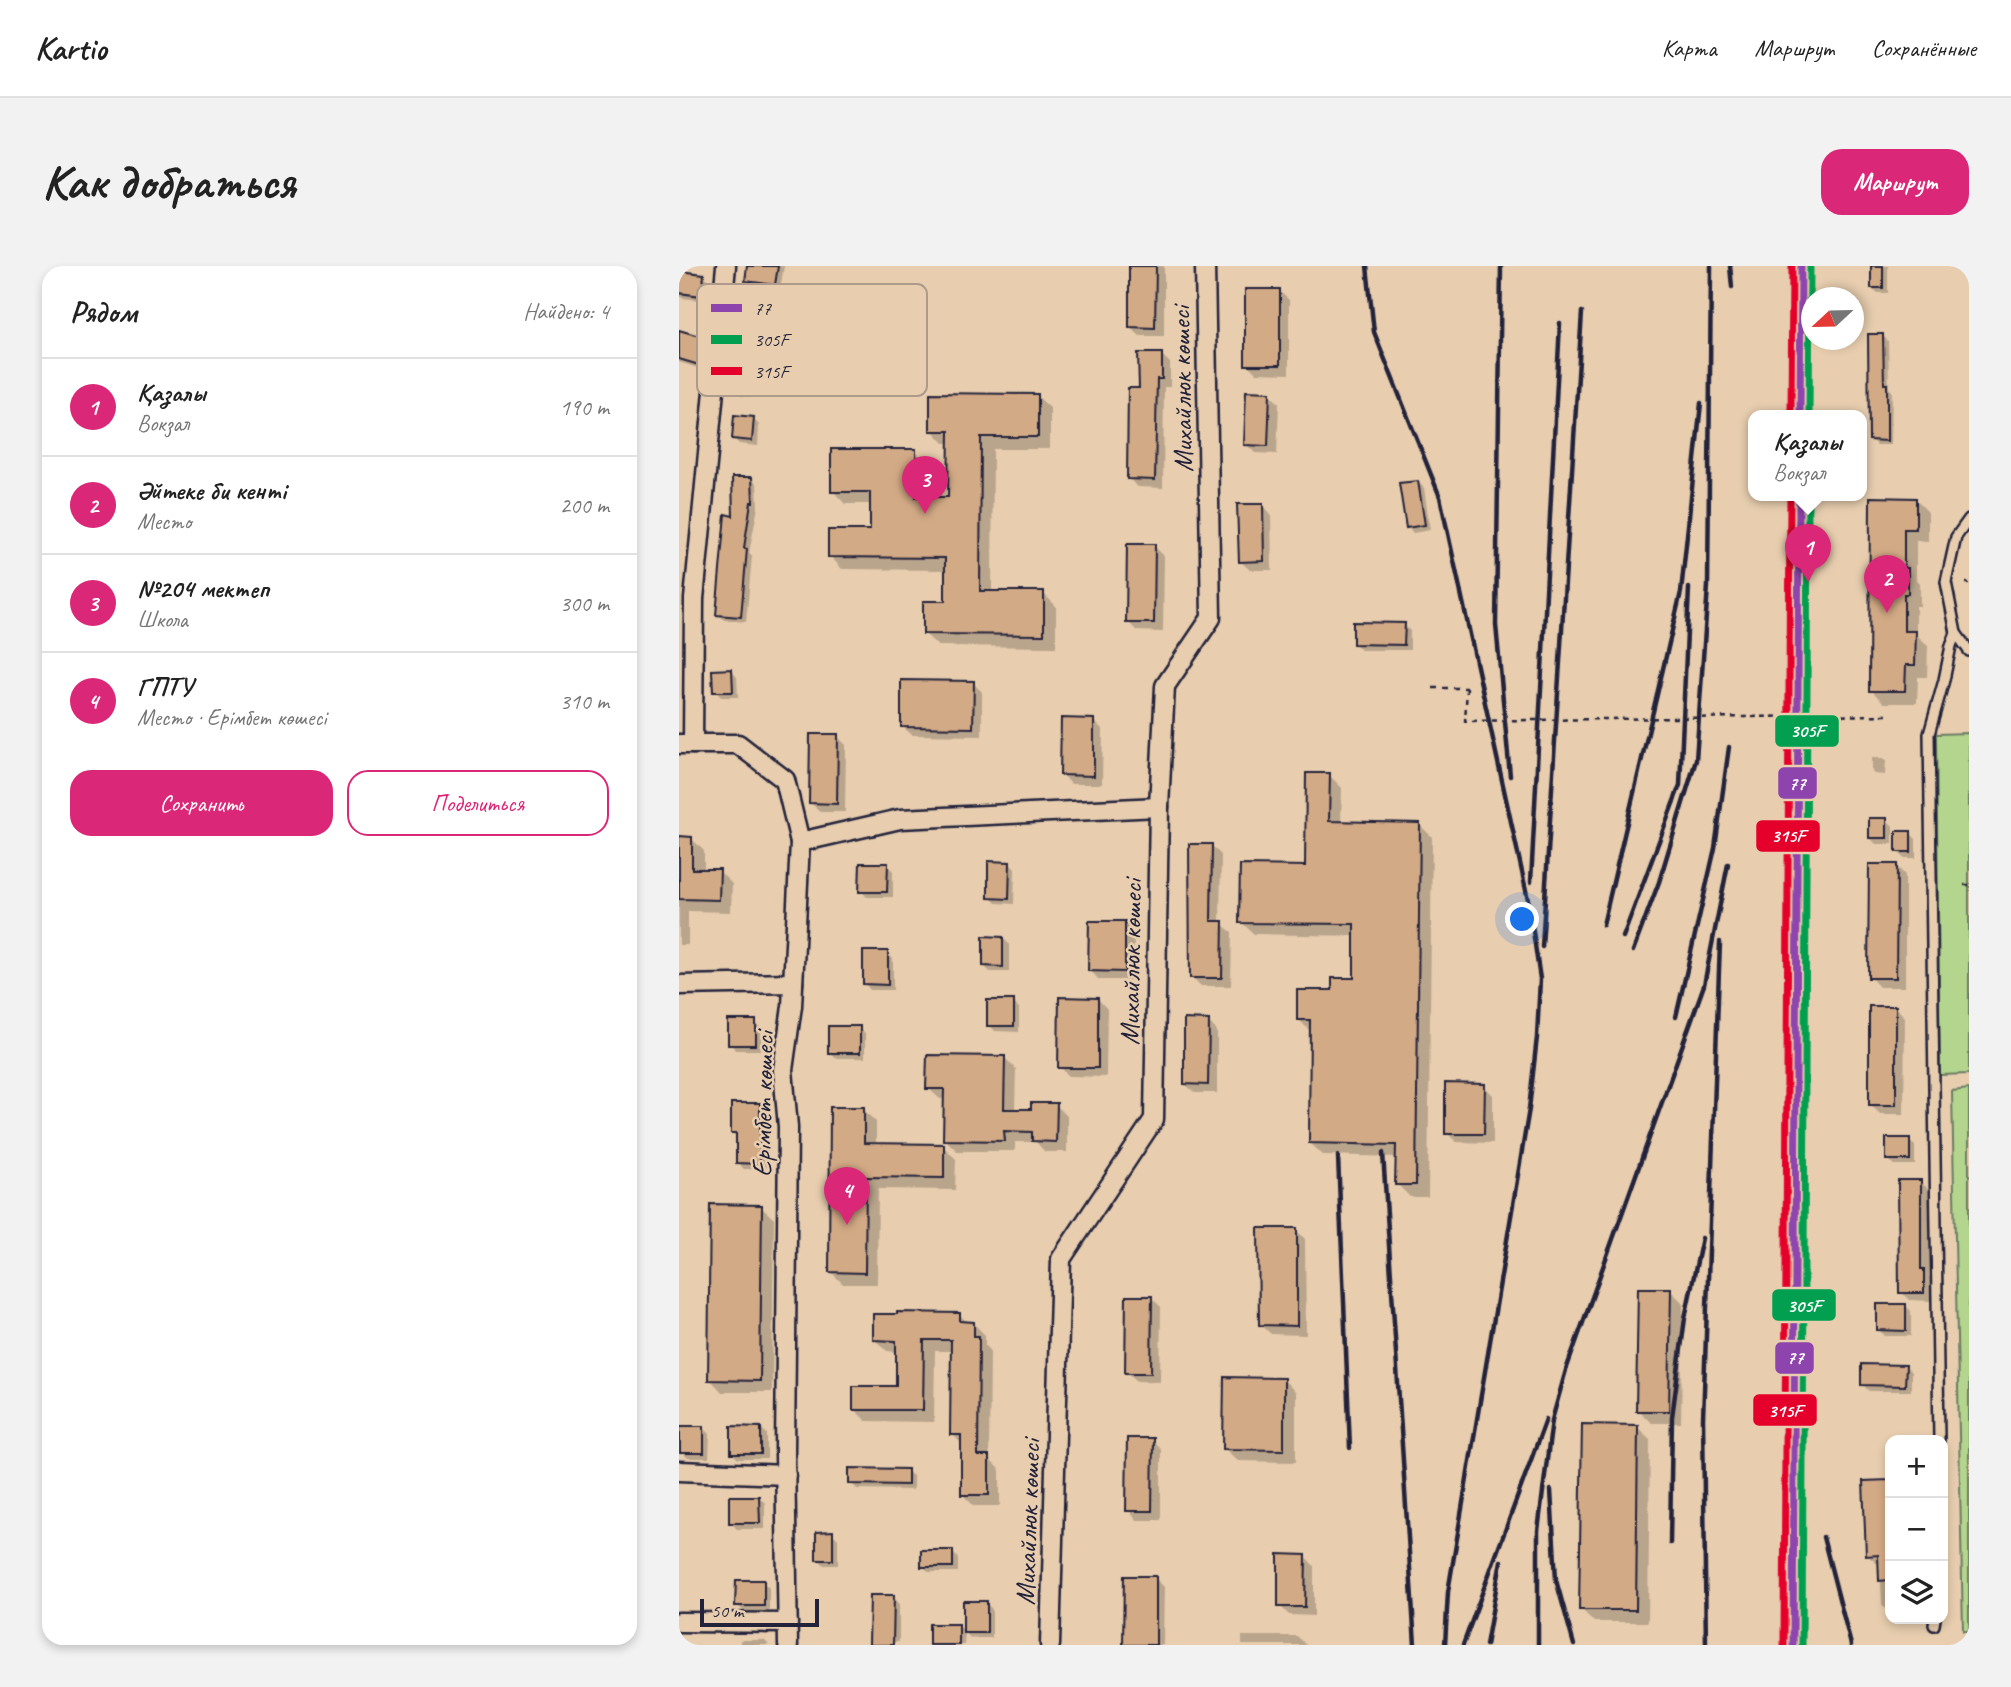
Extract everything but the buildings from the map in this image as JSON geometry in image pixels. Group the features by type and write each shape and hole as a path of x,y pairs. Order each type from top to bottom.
{"street":[{"path":"724,284 726,266"},
{"name":"Михайлюк көшесі","path":"1050,1645 1061,1259 1154,1119 1159,807 1165,686 1211,618 1205,266"},
{"path":"686,744 686,597 710,396"},
{"name":"Ерімбет көшесі","path":"686,744 738,744 785,780 800,842 793,983 783,1070 787,1127 788,1645"},
{"path":"800,842 900,819 1159,807"},
{"path":"679,985 793,983"},
{"path":"679,1471 786,1475"},
{"path":"679,1622 788,1623"}],"lane":[{"path":"1969,519 1956,537 1947,582 1956,632 1969,651"},
{"path":"1940,1435 1930,733 1956,632"}],"path":[{"path":"1433,688 1467,688 1465,721 1888,715"},
{"path":"1963,885 1969,885"}],"green space":[{"path":"1969,733 1969,1074 1940,1075 1936,734"},
{"path":"1969,1089 1969,1631 1963,1631 1952,1091"}],"railway":[{"path":"1367,266 1374,332 1440,497 1529,904 1540,979 1529,1109 1448,1592 1445,1645"},
{"path":"1501,266 1496,625 1510,776"},
{"path":"1633,951 1659,882 1696,760 1708,586 1711,266"},
{"path":"1730,266 1732,287"},
{"path":"1542,947 1582,312"},
{"path":"1531,882 1560,323"},
{"path":"1603,925 1681,592 1701,403"},
{"path":"1623,937 1680,785 1689,588"},
{"path":"1676,1017 1715,848 1729,747"},
{"path":"1538,1645 1538,1531 1552,1420 1566,1370 1704,985 1728,864"},
{"path":"1706,1645 1703,1419 1720,942"},
{"path":"1383,1153 1415,1645"},
{"path":"1338,1156 1350,1448"},
{"path":"1670,1543 1672,1417 1685,1318 1702,1238"},
{"path":"1463,1645 1546,1419"},
{"path":"1551,1490 1556,1580 1574,1645"},
{"path":"1823,1537 1851,1645"},
{"path":"1486,1645 1501,1561"}],"transit line":[{"name":"315F","path":"1791,410 1792,266"},
{"name":"77","path":"1800,410 1801,266"},
{"name":"305F","path":"1809,410 1810,266"},
{"name":"315F","path":"1784,1645 1790,501"},
{"name":"77","path":"1793,1645 1799,501"},
{"name":"305F","path":"1802,1645 1808,501"}],"place":[{"name":"№204 мектеп","path":"925,514"},
{"name":"Қазалы","path":"1808,582"},
{"name":"Әйтеке би кенті","path":"1887,613"},
{"name":"ГПТУ","path":"847,1225"}]}
